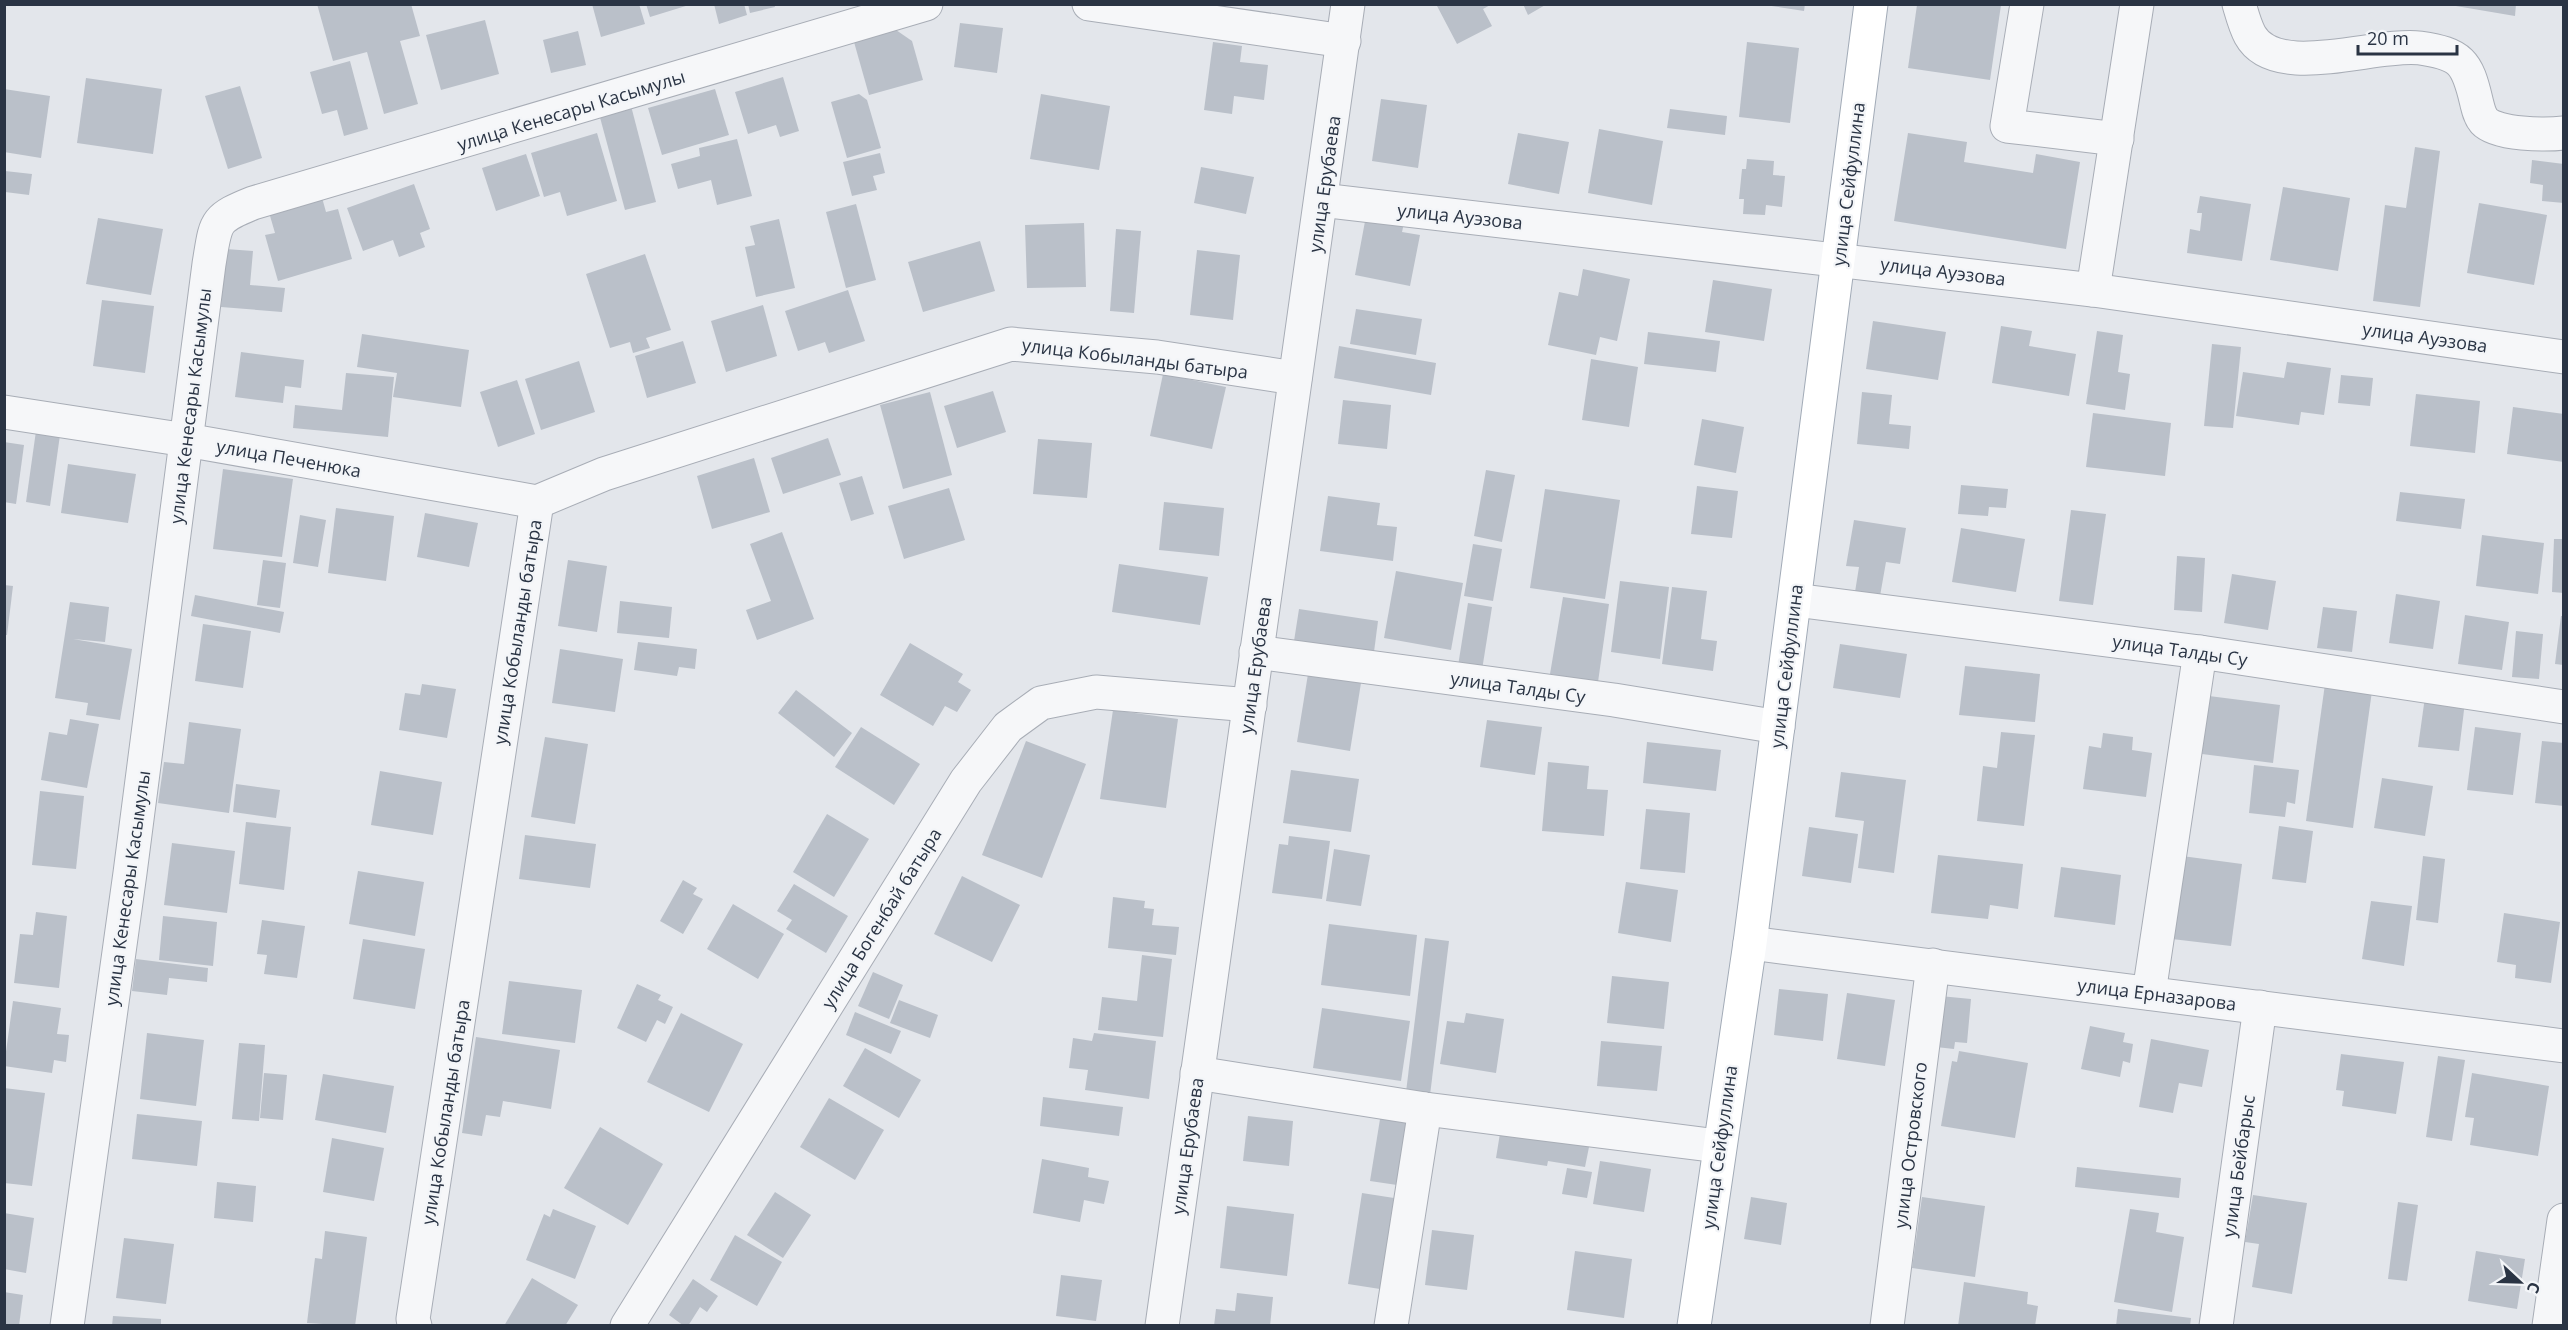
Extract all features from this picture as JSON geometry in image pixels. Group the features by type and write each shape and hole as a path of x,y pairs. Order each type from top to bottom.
{"main road":[{"name":"улица Сейфуллина","path":"1694,1326 1750,943 1870,4"}],"street":[{"name":"улица Кенесары Касымулы","path":"67,1326 209,264 216,230 226,214 253,203 926,4"},
{"path":"1089,4 1344,41"},
{"name":"улица Ерубаева","path":"1162,1326 1348,4"},
{"path":"2027,4 2007,126 2116,139"},
{"path":"2093,290 2137,4"},
{"path":"2239,4 2250,35 2257,43 2273,52 2310,59 2394,47 2438,51 2459,60 2470,72 2480,114 2490,126 2541,135 2564,133"},
{"name":"улица Ауэзова","path":"1321,200 2093,290 2564,357"},
{"name":"улица Кобыланды батыра","path":"415,1326 413,1319 537,502 604,474 1011,344 1157,357 1295,378"},
{"name":"улица Печенюка","path":"4,412 186,440 537,502"},
{"name":"улица Талды Су","path":"1795,600 2200,652 2564,707"},
{"name":"улица Талды Су","path":"1256,652 1614,700 1778,727"},
{"path":"2150,993 2200,652"},
{"name":"улица Богенбай батыра","path":"627,1326 966,781 1008,727 1041,703 1096,693 1250,705"},
{"name":"улица Ерназарова","path":"1750,943 2564,1046"},
{"name":"улица Островского","path":"1887,1326 1932,965"},
{"name":"улица Бейбарыс","path":"2216,1326 2260,1007"},
{"path":"1197,1073 1425,1109 1719,1146"},
{"path":"1391,1326 1425,1109"},
{"path":"2549,1326 2564,1220"}],"building":[{"path":"317,4 411,4 420,36 400,41 418,104 384,114 367,52 333,61"},
{"path":"592,4 639,4 645,24 601,37"},
{"path":"646,4 688,4 689,5 650,17"},
{"path":"714,4 744,4 747,15 719,24"},
{"path":"748,4 774,4 775,7 750,13"},
{"path":"1436,4 1492,4 1483,9 1492,26 1457,44"},
{"path":"1523,4 1547,4 1528,15"},
{"path":"1758,4 1805,4 1804,11"},
{"path":"2444,4 2516,4 2515,16"},
{"path":"1917,5 2001,5 1990,80 1908,68"},
{"path":"485,20 499,74 441,90 426,35"},
{"path":"960,23 1003,28 997,73 954,67"},
{"path":"896,30 912,41 923,80 869,95 854,42"},
{"path":"578,31 586,65 551,73 543,40"},
{"path":"1213,42 1242,46 1240,62 1268,65 1264,100 1234,96 1232,114 1204,110"},
{"path":"1747,42 1799,48 1790,123 1739,117"},
{"path":"350,61 368,129 344,136 337,110 322,114 310,72"},
{"path":"783,77 799,131 780,137 776,125 748,134 735,92"},
{"path":"86,78 162,89 153,154 77,143"},
{"path":"240,86 262,158 228,169 205,96"},
{"path":"4,89 50,96 41,158 4,152"},
{"path":"715,89 729,135 662,155 648,108"},
{"path":"859,94 867,100 881,148 847,158 831,102"},
{"path":"1041,94 1110,106 1099,170 1030,159"},
{"path":"1381,99 1427,105 1418,168 1372,161"},
{"path":"630,102 656,202 625,210 598,110"},
{"path":"1670,109 1727,116 1725,135 1667,128"},
{"path":"1599,129 1663,141 1652,205 1588,193"},
{"path":"597,133 617,201 567,216 560,192 544,197 531,153"},
{"path":"1518,133 1569,142 1559,194 1508,184"},
{"path":"1908,133 1967,142 1964,162 2033,173 2036,154 2080,162 2066,249 1894,221"},
{"path":"737,139 752,196 717,205 711,180 678,189 671,164 700,156 699,148"},
{"path":"2415,147 2440,151 2420,307 2373,301 2385,205 2406,208"},
{"path":"880,153 885,173 873,176 877,190 852,196 843,162"},
{"path":"526,154 540,196 496,211 482,168"},
{"path":"1747,159 1774,161 1773,175 1785,176 1782,207 1766,205 1765,215 1743,214 1744,199 1739,199 1742,169 1746,169"},
{"path":"2532,160 2564,164 2564,203 2542,201 2543,185 2530,183"},
{"path":"1201,167 1254,177 1246,214 1194,203"},
{"path":"5,171 32,174 29,195 5,192"},
{"path":"414,184 430,229 420,233 425,247 399,257 393,240 363,251 347,208"},
{"path":"2283,187 2350,198 2338,271 2270,260"},
{"path":"321,194 326,212 338,209 352,259 278,281 265,235 275,233 268,209"},
{"path":"2200,196 2251,204 2242,261 2187,253 2190,229 2200,231 2202,213 2197,213"},
{"path":"2479,203 2547,215 2534,285 2467,273"},
{"path":"856,204 876,280 846,288 826,212"},
{"path":"1366,216 1404,223 1402,232 1420,235 1410,286 1355,275"},
{"path":"98,218 163,229 151,295 86,284"},
{"path":"779,219 795,288 756,297 745,247 755,245 750,226"},
{"path":"1084,223 1086,287 1027,288 1025,225"},
{"path":"1116,229 1141,231 1134,313 1110,311"},
{"path":"980,241 995,291 923,312 908,262"},
{"path":"226,249 253,251 250,285 285,288 282,312 221,307"},
{"path":"1197,250 1240,255 1233,320 1190,315"},
{"path":"645,254 671,330 646,338 650,348 633,353 630,342 610,348 586,274"},
{"path":"1583,269 1630,279 1617,341 1600,337 1596,355 1548,345 1559,292 1578,296"},
{"path":"1713,280 1772,289 1764,341 1705,332"},
{"path":"848,290 865,341 829,353 825,342 798,351 785,311"},
{"path":"102,300 154,306 145,373 93,366"},
{"path":"763,305 777,356 726,372 711,321"},
{"path":"1356,309 1422,319 1416,355 1350,344"},
{"path":"1873,321 1946,332 1938,380 1866,369"},
{"path":"2001,326 2032,331 2029,346 2076,354 2069,396 1992,383"},
{"path":"2097,331 2123,335 2118,372 2130,374 2125,410 2086,404"},
{"path":"1648,332 1720,341 1716,372 1644,364"},
{"path":"362,334 469,350 461,407 393,397 397,373 357,367"},
{"path":"683,341 696,383 647,398 635,356"},
{"path":"2212,344 2241,347 2233,428 2204,426"},
{"path":"1339,346 1436,363 1431,395 1334,378"},
{"path":"241,352 304,360 301,388 285,386 283,403 235,397"},
{"path":"1591,359 1638,367 1629,427 1582,420"},
{"path":"579,361 595,412 541,430 525,379"},
{"path":"2287,362 2331,368 2324,415 2301,412 2299,425 2236,416 2243,372 2284,378"},
{"path":"346,373 394,377 388,437 293,428 295,405 342,410"},
{"path":"1163,374 1226,387 1212,449 1150,436"},
{"path":"2341,375 2373,378 2370,406 2338,403"},
{"path":"517,380 535,434 498,447 480,392"},
{"path":"993,391 1006,432 957,448 944,406"},
{"path":"930,392 952,475 903,489 880,405"},
{"path":"1862,392 1892,395 1889,424 1911,426 1909,449 1857,444"},
{"path":"2416,394 2480,401 2475,453 2410,446"},
{"path":"1343,400 1391,405 1387,449 1338,444"},
{"path":"2513,407 2564,414 2564,462 2507,454"},
{"path":"2093,413 2171,423 2165,476 2086,467"},
{"path":"1702,419 1744,427 1736,473 1694,465"},
{"path":"36,431 60,435 50,506 26,502"},
{"path":"828,438 841,475 783,494 771,458"},
{"path":"1038,439 1092,443 1087,498 1033,494"},
{"path":"4,442 24,445 16,504 4,502"},
{"path":"754,458 770,512 712,529 697,476"},
{"path":"68,464 136,474 128,523 61,513"},
{"path":"223,469 293,479 282,557 213,549"},
{"path":"1486,470 1515,475 1502,542 1474,536"},
{"path":"862,476 874,514 851,521 839,483"},
{"path":"1961,485 2008,489 2006,508 1989,507 1988,516 1958,514"},
{"path":"1697,486 1738,491 1732,538 1691,534"},
{"path":"949,488 965,540 904,559 888,506"},
{"path":"1545,489 1620,500 1605,599 1530,588"},
{"path":"2400,492 2465,499 2461,529 2396,521"},
{"path":"1328,496 1380,503 1377,525 1397,527 1393,561 1320,551"},
{"path":"1164,502 1224,508 1219,556 1159,550"},
{"path":"336,508 394,516 386,581 328,573"},
{"path":"2071,510 2106,514 2093,605 2059,601"},
{"path":"425,513 478,523 469,567 417,557"},
{"path":"300,515 326,520 318,567 293,563"},
{"path":"1854,520 1906,528 1900,564 1886,562 1880,596 1855,592 1859,567 1846,566"},
{"path":"1961,528 2025,539 2016,592 1952,582"},
{"path":"782,532 814,619 757,640 746,610 771,601 750,544"},
{"path":"2482,535 2544,543 2538,594 2476,586"},
{"path":"2554,539 2564,539 2564,593 2552,592"},
{"path":"1473,544 1502,549 1493,601 1464,596"},
{"path":"2177,556 2205,558 2202,612 2174,610"},
{"path":"263,560 286,563 280,608 257,605"},
{"path":"568,560 607,566 597,632 558,626"},
{"path":"1119,564 1208,577 1200,625 1112,612"},
{"path":"1396,571 1463,583 1451,650 1384,638"},
{"path":"2232,574 2276,581 2268,630 2224,623"},
{"path":"1620,581 1669,587 1660,659 1611,652"},
{"path":"4,585 13,586 7,635 4,635"},
{"path":"1672,587 1707,591 1701,639 1717,641 1713,671 1662,664"},
{"path":"2396,594 2440,601 2433,649 2389,643"},
{"path":"195,595 284,612 280,633 191,616"},
{"path":"1563,597 1609,604 1598,682 1550,674"},
{"path":"620,601 672,607 669,638 617,633"},
{"path":"70,602 109,607 105,642 73,639 132,649 120,720 86,715 88,703 55,698"},
{"path":"1468,603 1492,607 1482,670 1458,666"},
{"path":"2323,607 2357,611 2352,652 2317,648"},
{"path":"1299,609 1378,621 1374,652 1294,641"},
{"path":"2465,615 2509,622 2502,670 2458,664"},
{"path":"2561,616 2564,616 2564,665 2555,664"},
{"path":"203,624 251,631 243,688 195,681"},
{"path":"2516,631 2543,634 2539,679 2512,677"},
{"path":"638,642 697,649 695,669 679,667 677,676 634,670"},
{"path":"910,643 963,674 958,682 971,690 957,712 945,706 933,726 880,695"},
{"path":"1840,644 1907,654 1900,698 1833,688"},
{"path":"560,649 623,659 615,712 552,703"},
{"path":"1965,666 2040,674 2035,722 1959,715"},
{"path":"1308,674 1361,683 1350,751 1297,742"},
{"path":"422,684 456,689 447,738 399,730 405,693 420,695"},
{"path":"2325,684 2372,691 2353,828 2306,821"},
{"path":"796,690 852,733 834,757 778,713"},
{"path":"2209,696 2280,705 2273,763 2202,754"},
{"path":"2425,697 2465,702 2459,751 2418,747"},
{"path":"1113,710 1178,719 1166,808 1100,799"},
{"path":"70,719 99,724 87,788 41,780 49,732 67,735"},
{"path":"1487,720 1542,727 1535,775 1480,767"},
{"path":"189,722 241,729 229,813 158,803 164,762 184,764"},
{"path":"861,727 920,764 894,805 835,767"},
{"path":"2475,727 2521,733 2513,795 2467,790"},
{"path":"2001,732 2035,735 2024,826 1977,821 1983,766 1997,768"},
{"path":"2103,733 2133,737 2132,750 2152,753 2146,797 2083,789 2089,746 2101,748"},
{"path":"545,737 588,744 575,824 531,817"},
{"path":"1026,741 1086,764 1042,878 982,855"},
{"path":"2542,741 2564,743 2564,806 2535,803"},
{"path":"1647,742 1721,750 1716,791 1643,783"},
{"path":"1548,762 1589,766 1587,789 1608,790 1604,836 1542,831"},
{"path":"2254,765 2299,770 2295,804 2287,802 2285,817 2249,813"},
{"path":"1291,770 1359,779 1351,832 1283,823"},
{"path":"380,771 442,782 433,835 371,825"},
{"path":"1841,772 1906,780 1894,873 1858,868 1864,821 1835,817"},
{"path":"2382,778 2433,786 2425,836 2374,828"},
{"path":"236,784 280,790 276,818 233,812"},
{"path":"40,791 84,796 76,869 32,865"},
{"path":"1646,809 1690,813 1685,873 1640,869"},
{"path":"827,814 869,839 834,897 793,872"},
{"path":"246,822 291,827 284,890 239,884"},
{"path":"2279,826 2313,831 2306,883 2272,879"},
{"path":"1809,827 1858,834 1851,883 1802,876"},
{"path":"525,835 596,844 590,888 519,879"},
{"path":"1289,836 1330,841 1322,899 1272,893 1279,844 1288,845"},
{"path":"172,843 235,851 227,913 164,905"},
{"path":"1334,849 1370,855 1361,906 1326,901"},
{"path":"1938,855 2023,864 2018,909 1990,905 1988,919 1931,913"},
{"path":"2182,856 2242,864 2231,946 2172,939"},
{"path":"2423,856 2445,859 2438,923 2416,920"},
{"path":"2061,867 2121,875 2115,925 2054,917"},
{"path":"358,871 424,882 415,936 349,924"},
{"path":"962,876 1020,905 992,962 934,934"},
{"path":"683,880 697,888 693,894 703,899 683,934 660,921"},
{"path":"1626,882 1678,890 1671,942 1618,933"},
{"path":"794,884 848,916 826,953 786,929 792,920 777,911"},
{"path":"1113,897 1145,901 1144,908 1154,909 1152,925 1179,927 1176,955 1108,948"},
{"path":"2371,901 2412,906 2404,966 2362,959"},
{"path":"733,904 784,934 758,979 707,949"},
{"path":"36,912 67,916 59,988 14,983 20,934 33,935"},
{"path":"2504,913 2560,922 2551,983 2515,978 2516,965 2497,962"},
{"path":"163,916 217,922 213,966 159,960"},
{"path":"262,920 305,926 297,978 264,974 267,955 257,954"},
{"path":"1329,924 1417,935 1410,996 1321,985"},
{"path":"1425,938 1449,941 1430,1095 1406,1092"},
{"path":"363,939 425,949 415,1009 353,999"},
{"path":"1142,955 1172,959 1163,1037 1098,1030 1102,997 1137,1001"},
{"path":"136,959 208,968 207,982 169,978 167,995 132,991"},
{"path":"873,972 903,985 889,1019 858,1006"},
{"path":"1612,976 1669,982 1664,1029 1607,1023"},
{"path":"509,981 582,990 575,1043 502,1034"},
{"path":"637,984 661,995 658,1000 673,1007 665,1024 657,1020 646,1042 617,1028"},
{"path":"1779,989 1828,994 1823,1041 1774,1035"},
{"path":"1847,993 1895,1000 1885,1066 1837,1059"},
{"path":"1940,996 1971,999 1967,1043 1955,1042 1954,1049 1936,1047"},
{"path":"899,1000 938,1015 930,1038 890,1023"},
{"path":"13,1001 61,1008 57,1034 69,1035 66,1062 54,1060 52,1073 4,1066"},
{"path":"1322,1008 1410,1021 1401,1081 1313,1068"},
{"path":"855,1012 901,1031 891,1054 846,1035"},
{"path":"681,1013 743,1044 709,1112 647,1082"},
{"path":"1466,1013 1504,1019 1496,1073 1440,1064 1447,1021 1464,1023"},
{"path":"2090,1026 2125,1033 2123,1042 2133,1044 2130,1063 2123,1061 2120,1077 2081,1069"},
{"path":"147,1033 204,1040 196,1106 140,1099"},
{"path":"1094,1033 1156,1041 1149,1099 1085,1090 1088,1070 1069,1068 1073,1038 1092,1041"},
{"path":"476,1037 560,1050 551,1109 503,1101 500,1117 486,1115 482,1136 462,1133"},
{"path":"2151,1039 2209,1050 2202,1087 2179,1083 2173,1113 2139,1107"},
{"path":"1601,1041 1662,1046 1657,1091 1597,1086"},
{"path":"239,1043 265,1045 259,1121 232,1119"},
{"path":"865,1048 921,1080 899,1118 843,1086"},
{"path":"1959,1051 2028,1063 2015,1138 1941,1126 1952,1061 1957,1062"},
{"path":"2341,1054 2404,1062 2396,1114 2342,1106 2344,1091 2336,1090"},
{"path":"2438,1056 2465,1060 2452,1141 2426,1137"},
{"path":"264,1073 287,1075 283,1120 260,1118"},
{"path":"2472,1073 2549,1086 2538,1156 2470,1145 2474,1118 2465,1117"},
{"path":"323,1074 394,1086 386,1133 315,1120"},
{"path":"4,1088 45,1093 32,1186 4,1183"},
{"path":"1043,1097 1123,1107 1119,1136 1040,1126"},
{"path":"829,1098 884,1130 855,1180 800,1147"},
{"path":"1381,1113 1407,1117 1397,1185 1370,1181"},
{"path":"137,1114 202,1121 197,1166 132,1159"},
{"path":"1248,1116 1293,1121 1289,1166 1243,1161"},
{"path":"600,1127 663,1164 628,1225 564,1188"},
{"path":"1501,1127 1590,1142 1585,1167 1548,1161 1547,1166 1496,1158"},
{"path":"332,1138 384,1148 374,1201 323,1192"},
{"path":"1042,1159 1089,1168 1088,1177 1109,1181 1104,1204 1084,1200 1080,1222 1033,1213"},
{"path":"1600,1161 1651,1169 1644,1212 1593,1204"},
{"path":"2077,1167 2181,1178 2179,1198 2075,1187"},
{"path":"1567,1168 1592,1172 1587,1198 1562,1194"},
{"path":"217,1182 256,1186 253,1222 214,1218"},
{"path":"775,1192 811,1215 783,1258 747,1235"},
{"path":"1362,1193 1394,1198 1380,1289 1348,1284"},
{"path":"2253,1195 2307,1203 2292,1294 2252,1287 2259,1244 2245,1242"},
{"path":"1751,1197 1787,1203 1781,1245 1744,1239"},
{"path":"1922,1197 1985,1206 1975,1277 1912,1268"},
{"path":"2398,1202 2418,1205 2407,1281 2388,1279"},
{"path":"1227,1206 1294,1214 1287,1276 1220,1268"},
{"path":"553,1209 596,1226 575,1279 526,1260 544,1214 550,1217"},
{"path":"2130,1209 2159,1213 2156,1232 2184,1237 2172,1312 2114,1302"},
{"path":"4,1213 34,1218 26,1273 4,1269"},
{"path":"1432,1230 1474,1235 1467,1290 1425,1285"},
{"path":"325,1231 367,1237 355,1326 307,1323 315,1258 322,1259"},
{"path":"735,1235 782,1262 757,1306 710,1280"},
{"path":"124,1238 174,1244 166,1304 116,1298"},
{"path":"1575,1251 1632,1259 1624,1318 1567,1310"},
{"path":"2476,1251 2525,1259 2517,1309 2468,1301"},
{"path":"1061,1275 1102,1280 1096,1321 1056,1316"},
{"path":"532,1278 578,1305 565,1326 504,1326"},
{"path":"693,1279 718,1296 707,1312 700,1307 688,1326 684,1326 669,1315"},
{"path":"1964,1282 2028,1292 2027,1304 2038,1306 2035,1326 1958,1326"},
{"path":"4,1292 23,1295 19,1326 4,1326"},
{"path":"1237,1293 1273,1297 1270,1326 1214,1326 1216,1309 1235,1311"},
{"path":"2118,1309 2191,1318 2190,1326 2116,1326"},
{"path":"113,1316 161,1319 161,1326 112,1326"}]}
